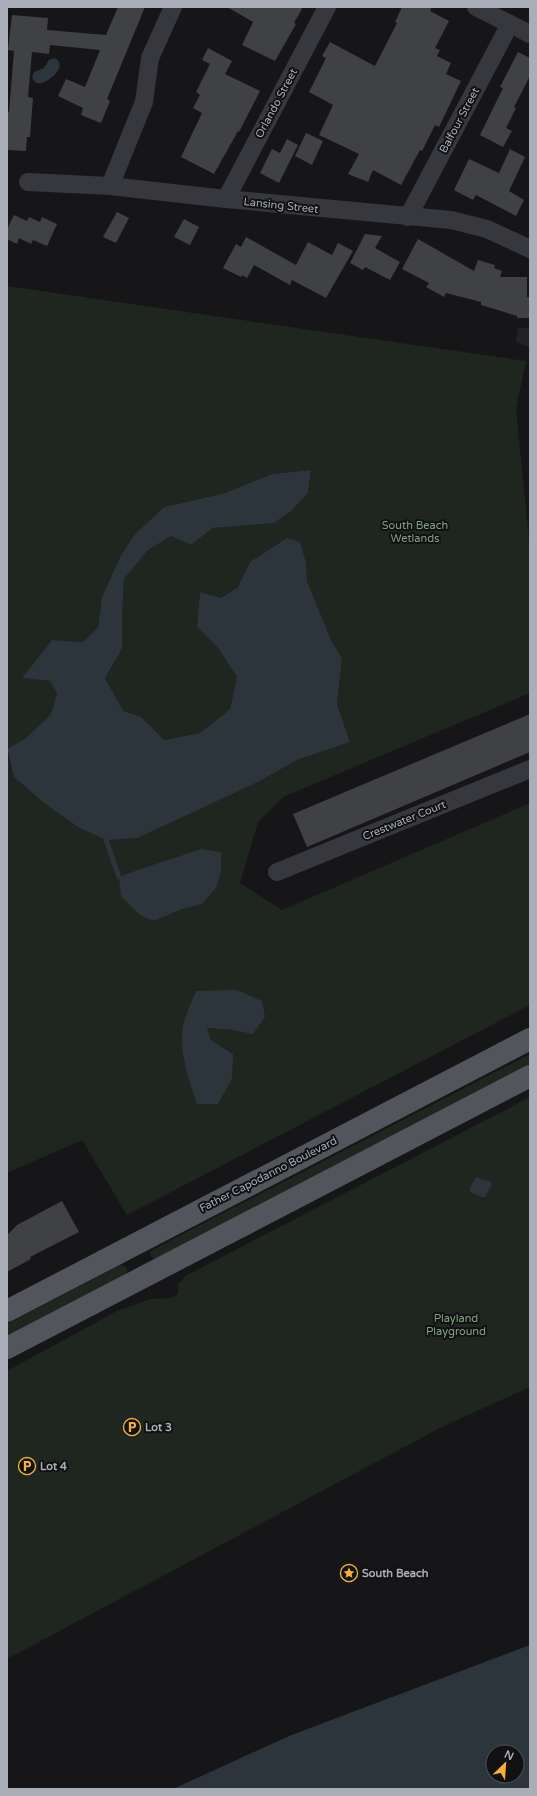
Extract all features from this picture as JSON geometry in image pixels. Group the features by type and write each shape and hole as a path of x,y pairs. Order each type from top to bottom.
{"main road":[{"name":"Father Capodanno Boulevard","path":"7,1311 530,1039"},
{"path":"7,1348 530,1076"}],"street":[{"path":"110,186 144,102 150,58 173,7"},
{"name":"Orlando Street","path":"226,200 327,7"},
{"path":"476,7 530,34"},
{"name":"Balfour Street","path":"408,217 510,24"},
{"name":"Lansing Street","path":"28,182 110,186 226,200 451,220 487,230 530,249"},
{"name":"Crestwater Court","path":"277,872 530,769"}],"shaded area":[{"path":"54,58 60,65 55,75 45,82 36,83 32,78 34,72 44,68 49,60"},
{"path":"518,328 530,328 530,348 516,342"},
{"path":"311,470 308,493 292,510 274,523 213,528 191,545 171,536 147,551 124,579 122,649 105,678 123,711 141,717 164,740 200,733 230,709 237,677 218,648 197,627 200,592 221,598 238,587 250,562 287,538 300,542 306,563 307,581 332,642 342,658 337,704 350,742 297,760 258,782 137,838 106,840 78,827 44,803 14,777 7,749 26,738 51,714 57,694 50,681 22,678 52,640 83,642 98,627 102,597 121,555 135,534 164,507 225,493 272,474"},
{"path":"201,849 221,852 221,872 216,888 202,904 182,909 154,921 140,915 121,896 119,877"},
{"path":"237,990 262,1001 265,1017 253,1034 232,1030 207,1028 211,1040 233,1054 232,1078 218,1104 197,1104 186,1070 183,1053 182,1029 185,1018 196,991"},
{"path":"476,1177 491,1182 491,1186 485,1197 470,1192 470,1188"},
{"path":"530,1645 530,1789 173,1789 289,1736"}],"green space":[{"name":"South Beach Wetlands","path":"7,286 526,361 516,409 530,550 530,693 283,797 258,822 240,883 282,910 530,803 530,1005 127,1215 82,1140 7,1173 7,752 14,777 44,803 78,827 205,806 258,782 297,760 350,742 337,704 342,658 332,642 307,581 306,563 250,562 238,587 221,598 200,592 197,627 218,648 237,677 230,709 200,733 164,740 141,718 123,712 105,678 122,649 124,579 147,551 171,536 191,545 213,528 274,523 308,493 311,470 272,474 225,493 164,507 135,534 121,555 102,597 98,627 83,642 52,640 22,678 50,681 57,694 51,714 26,738 7,749","holes":["201,849 202,904 182,908 154,921 120,877","196,991 253,1033 207,1028 211,1040 233,1054 181,1035"]},
{"path":"530,1054 530,1065 158,1258 154,1259 151,1256 150,1252 154,1249"},
{"name":"Playland Playground","path":"530,1097 530,1387 442,1427 7,1659 7,1371 117,1311 150,1299 171,1298 178,1294 178,1284 187,1275"},
{"path":"120,1265 127,1268 125,1275 7,1336 7,1324"}],"building":[{"path":"118,7 145,7 107,99 110,101 101,123 81,115 83,108 58,96 66,79 85,87 100,50 50,45 49,54 32,52 28,97 33,98 30,137 27,137 26,151 7,150 7,112 9,112 14,51 8,50 12,15 48,18 47,30 106,35"},
{"path":"227,7 303,7 294,23 296,24 275,61 242,45 253,22"},
{"path":"402,7 432,7 430,11 449,21 435,48 440,50 437,56 451,63 446,74 461,81 439,127 435,125 422,151 420,150 401,185 373,170 368,182 348,174 359,154 319,135 333,105 309,92 326,58 322,56 330,42 375,66 397,23 395,22"},
{"path":"208,48 232,61 225,74 260,91 239,132 238,131 214,174 181,157 202,113 193,108 200,95 196,92 210,64 202,60"},
{"path":"518,52 530,58 530,76 514,107 516,108 506,128 512,131 503,147 480,135 503,88 500,87"},
{"path":"306,133 323,141 312,165 295,156"},
{"path":"287,139 298,145 279,183 260,173 272,149 280,153"},
{"path":"510,149 525,157 509,191 524,200 516,216 476,195 473,200 454,190 469,159 499,173"},
{"path":"117,212 129,218 116,243 103,237"},
{"path":"14,215 27,221 29,217 40,222 42,217 57,224 47,246 33,240 31,244 19,238 17,244 7,239 7,229"},
{"path":"184,219 199,227 190,245 174,237"},
{"path":"365,234 382,236 375,248 400,262 390,280 365,267 363,270 350,263"},
{"path":"246,237 296,265 308,242 332,255 338,243 353,251 326,298 292,280 290,285 254,265 247,278 242,275 241,277 223,268 236,244 241,247"},
{"path":"418,239 474,271 478,260 495,265 494,268 502,271 500,277 527,277 527,297 530,297 530,318 517,318 517,316 481,305 481,302 446,293 444,297 426,287 429,283 402,269"},
{"path":"530,714 530,752 307,847 293,814"},
{"path":"62,1201 79,1232 30,1257 31,1259 7,1272 7,1235 17,1225"}],"waterway":[{"path":"106,840 119,877"}],"place":[{"name":"Lot 3","path":"132,1427"},
{"name":"Lot 4","path":"27,1466"},
{"name":"South Beach","path":"349,1573"}]}
